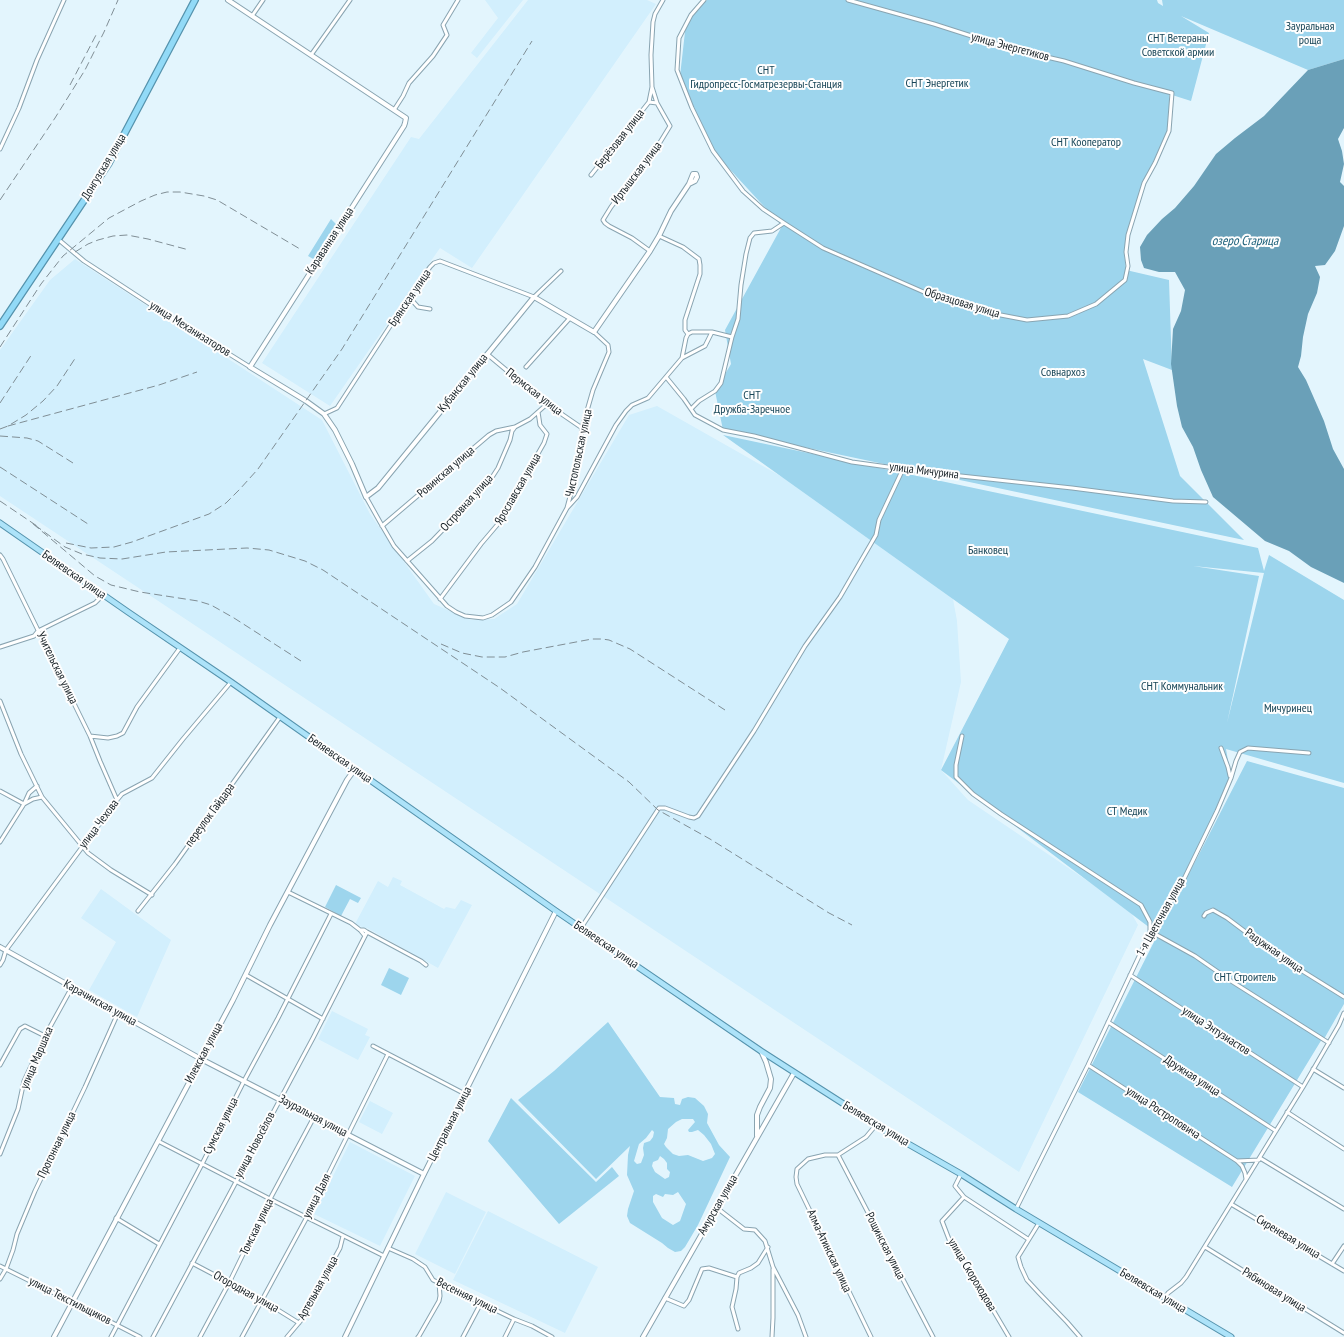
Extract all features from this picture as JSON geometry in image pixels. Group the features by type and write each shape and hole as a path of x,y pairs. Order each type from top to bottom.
{"highway":[{"name":"Донгузская улица","path":"0,326 59,240 109,162 195,0"}],"main road":[{"name":"Беляевская улица","path":"0,523 231,682 556,911 794,1073 1039,1223 1230,1337"}],"street":[{"path":"0,149 19,108 37,60 64,0"},
{"path":"228,0 394,110 409,83 433,56 447,35 442,25 458,0"},
{"path":"252,16 263,0"},
{"path":"311,55 350,0"},
{"path":"652,87 658,103 649,102 652,87 652,22 663,0"},
{"name":"Образцовая улица","path":"704,0 691,15 679,38 677,70 692,108 713,150 743,191 763,209 823,248 926,292 985,312 1027,320 1068,316 1096,304 1125,280 1128,266 1126,252 1128,236 1144,183 1155,163 1169,131 1172,93"},
{"name":"улица Энергетиков","path":"848,0 934,24 1012,49 1064,61 1134,83 1172,93"},
{"name":"Берёзовая улица","path":"591,175 649,102"},
{"name":"Иртышская улица","path":"650,251 632,238 609,226 604,220 611,208 659,144 670,126 658,103"},
{"name":"Караванная улица","path":"250,367 406,123 406,118 394,110"},
{"path":"594,332 650,251 671,211 689,184"},
{"path":"692,410 699,401 715,391 721,383 738,319 741,285 750,238 754,233 772,231 784,223"},
{"path":"659,236 683,247 699,259 700,274 685,320 685,330 688,334"},
{"name":"улица Механизаторов","path":"59,240 84,261 159,310 306,401 324,414 335,430 366,497"},
{"name":"Брянская улица","path":"324,414 337,408 409,297 434,263 440,262 534,297 594,332"},
{"name":"Кубанская улица","path":"366,497 378,488 534,297 561,271"},
{"path":"409,297 418,307 430,309"},
{"path":"526,368 570,318"},
{"name":"Чистопольская улица","path":"440,599 456,612 464,616 483,618 492,615 511,602 535,567 567,508 579,463 582,428 593,390 609,352 608,345 594,332"},
{"path":"682,358 686,338 688,334 692,332 712,332 732,337"},
{"path":"567,508 577,497 616,425 626,411 632,405 648,398 682,358 705,346 712,332"},
{"name":"Пермская улица","path":"487,354 547,404 582,428"},
{"name":"улица Мичурина","path":"666,377 695,415 723,430 754,436 852,462 1173,501 1206,502"},
{"path":"515,427 530,419 547,404"},
{"name":"Ярославская улица","path":"440,599 481,544 498,524 544,443 547,434 540,425 538,412"},
{"name":"Ровинская улица","path":"382,526 489,435 496,431 515,427"},
{"name":"Островная улица","path":"407,561 432,541 488,482 498,468 510,440 512,430 515,427"},
{"path":"581,928 659,808 665,808 689,817 694,818 698,816 754,731 805,646 840,597 876,535 879,520 903,469"},
{"path":"366,497 394,546 440,599"},
{"name":"Учительская улица","path":"0,555 90,736 117,800"},
{"path":"0,647 34,636 38,631 95,603 103,595"},
{"path":"90,736 108,738 123,733 137,708 180,648"},
{"name":"улица Чехова","path":"0,965 6,950 117,800 122,794 152,778 231,682"},
{"path":"0,701 21,754 42,797 88,854 152,895"},
{"name":"переулок Гайдара","path":"138,911 152,895 280,717"},
{"path":"962,736 956,765 956,777 973,794 1001,814 1141,905 1150,922 1150,933 1157,935 1194,956 1231,981 1329,1042"},
{"path":"1221,748 1231,778"},
{"name":"1-я Цветочная улица","path":"1016,1209 1088,1065 1150,933 1155,929 1182,881 1217,811 1240,752 1248,748 1309,753"},
{"name":"Илекская улица","path":"54,1337 246,975 270,925 355,769"},
{"path":"0,842 24,804 29,793 37,786"},
{"path":"0,792 24,804"},
{"path":"24,804 33,799 42,797"},
{"path":"288,892 360,930 367,932 426,965"},
{"name":"Радужная улица","path":"1204,916 1206,913 1213,910 1227,918 1275,954 1344,997"},
{"name":"Центральная улица","path":"345,1337 424,1174 556,911"},
{"name":"Сумская улица","path":"111,1337 331,914"},
{"path":"360,930 365,936"},
{"name":"улица Новосёлов","path":"153,1337 323,1019 367,932"},
{"name":"Карачинская улица","path":"0,947 201,1059"},
{"path":"246,975 323,1019"},
{"name":"улица Энтузиастов","path":"1130,975 1303,1087"},
{"name":"улица Маршака","path":"0,1154 18,1109 24,1081 45,1036 72,987"},
{"name":"Прогонная улица","path":"0,1280 6,1269 17,1234 35,1191 85,1087 118,1013"},
{"path":"1165,1298 1168,1293 1186,1277 1232,1204 1303,1087 1339,1025 1344,1013"},
{"name":"Дружная улица","path":"1108,1022 1276,1131"},
{"path":"1339,1025 1344,1027"},
{"path":"0,1065 20,1029 25,1026 45,1036"},
{"path":"373,1046 465,1094"},
{"path":"757,1138 757,1115 770,1088 771,1079 761,1051"},
{"name":"улица Даля","path":"242,1337 306,1217 388,1054"},
{"name":"Зауральная улица","path":"201,1059 424,1174"},
{"name":"улица Ростроповича","path":"1088,1065 1237,1161"},
{"path":"1313,1069 1344,1088"},
{"name":"Амурская улица","path":"643,1337 794,1073"},
{"path":"1288,1112 1344,1149"},
{"name":"Томская улица","path":"200,1337 229,1283 270,1199 314,1117"},
{"path":"838,1155 866,1137 876,1124"},
{"path":"158,1140 236,1182 384,1256"},
{"name":"Алма-Атинская улица","path":"838,1155 808,1159 797,1169 796,1177 871,1337"},
{"name":"Рощинская улица","path":"838,1155 933,1337"},
{"path":"1237,1161 1259,1159 1344,1209"},
{"path":"1237,1161 1242,1166 1246,1180"},
{"path":"961,1174 955,1186 964,1197 1028,1239"},
{"name":"улица Скороходова","path":"964,1197 942,1221 952,1247 966,1264 1009,1337"},
{"name":"Сиреневая улица","path":"1232,1204 1344,1271"},
{"path":"717,1208 744,1229 755,1230 765,1241 773,1267 798,1315 806,1337"},
{"path":"116,1218 159,1244"},
{"path":"1039,1223 1018,1257 1027,1280 1038,1294 1068,1322 1080,1337"},
{"name":"Артельная улица","path":"287,1337 299,1323 319,1291 319,1286 340,1248 343,1236"},
{"path":"1332,1264 1344,1246"},
{"path":"738,1329 732,1307 737,1277 739,1273 758,1263 768,1247"},
{"name":"Рябиновая улица","path":"1204,1247 1344,1333"},
{"name":"Весенняя улица","path":"388,1248 413,1258 425,1267 433,1280 514,1319 532,1326 550,1337"},
{"name":"Огородная улица","path":"192,1263 262,1300 299,1323"},
{"name":"улица Текстильщиков","path":"0,1266 140,1337"},
{"path":"772,1337 773,1267"},
{"path":"665,1298 684,1306 689,1300 702,1269 709,1268 737,1277"},
{"path":"418,1337 439,1301 439,1283"},
{"path":"463,1337 481,1303"},
{"path":"505,1337 514,1319"}],"shaded area":[{"path":"485,0 523,0 477,58 471,53 498,18"},
{"path":"528,0 647,0 656,4 472,268 440,248 330,406 262,363 411,137 419,139"},
{"path":"75,259 322,420 370,514 434,604 471,620 494,619 517,604 629,415 657,406 948,571 957,621 961,682 941,770 968,800 1129,909 1138,925 1019,1172 0,496 0,350 50,280"},
{"path":"393,877 402,881 400,885 444,909 446,907 455,909 461,900 472,905 438,968 367,928 355,924 378,881 388,887"},
{"path":"101,889 171,940 137,1017 89,990 116,942 81,918"},
{"path":"332,1011 368,1029 365,1035 370,1037 358,1060 318,1039"},
{"path":"370,1101 393,1113 382,1134 359,1122"},
{"path":"350,1142 415,1176 380,1246 314,1214"},
{"path":"446,1192 486,1212 455,1274 415,1254"},
{"path":"488,1211 598,1267 565,1333 453,1280"}],"green space":[{"path":"707,0 1157,0 1158,3 1163,6 1162,0 1344,0 1344,59 1308,70 1181,16 1209,33 1191,101 1169,94 1169,131 1153,162 1124,251 1126,270 1169,280 1172,370 1143,359 1180,476 1244,540 723,430 715,391 731,364 725,330 782,226 713,151 680,76 686,23"},
{"path":"331,219 337,225 315,260 308,256"},
{"path":"723,435 1258,548 1264,571 1269,555 1344,600 1344,783 1226,749 1231,778 1178,889 1180,891 1247,761 1344,788 1344,1004 1324,1039 1322,1039 1232,1187 1078,1092 1158,934 941,770 1009,639","holes":["1193,566 1264,573 1227,723 1259,576"]},
{"path":"336,885 361,898 358,903 350,899 341,916 325,907"},
{"path":"389,968 409,978 401,995 381,985"},
{"path":"608,1022 660,1097 674,1098 675,1104 680,1105 682,1099 688,1097 695,1098 704,1106 708,1114 707,1123 719,1145 730,1157 698,1225 681,1251 675,1252 630,1223 627,1216 634,1191 627,1175 630,1146 596,1179 518,1100 554,1071","holes":["682,1119 693,1119 695,1122 688,1130 689,1132 698,1130 704,1135 711,1144 715,1154 712,1158 703,1161 688,1155 679,1156 673,1154 664,1144 667,1138 668,1129","652,1130 654,1132 653,1137 650,1141 644,1143 644,1155 641,1163 637,1164 634,1161 639,1144","660,1156 667,1163 667,1169 670,1172 669,1177 665,1179 655,1172 652,1166 653,1162 658,1160","678,1192 686,1204 680,1221 673,1225 662,1218 653,1202 653,1196 656,1194 663,1197 665,1194 673,1195"]},
{"path":"511,1098 596,1182 612,1167 619,1176 559,1224 488,1141"}],"water":[{"name":"озеро Старица","path":"1344,59 1344,128 1338,139 1344,164 1340,182 1344,186 1344,226 1335,251 1325,265 1315,266 1320,277 1317,293 1308,314 1298,367 1306,380 1324,421 1333,449 1344,469 1344,583 1311,567 1289,551 1265,541 1213,497 1193,447 1182,427 1177,406 1171,364 1173,329 1181,311 1185,290 1175,272 1159,272 1144,268 1141,260 1140,247 1147,235 1175,208 1194,186 1216,154 1264,116 1308,70"}],"railway":[{"path":"0,200 85,70 118,0"},
{"path":"70,85 96,35"},
{"path":"66,543 91,548 114,547 132,542 209,514 226,503 240,489 258,469 342,349 532,41"},
{"path":"0,347 41,284 63,256 109,218 155,195 167,192 180,192 217,200 300,249"},
{"path":"75,252 98,240 113,236 127,235 189,250"},
{"path":"0,403 32,354"},
{"path":"0,429 26,415 43,401 57,386 76,357"},
{"path":"8,426 159,385 197,372"},
{"path":"0,436 27,438 38,441 73,463"},
{"path":"0,467 88,524"},
{"path":"0,501 37,526"},
{"path":"301,661 211,605 198,601 140,592 111,585 95,576 32,523 65,547 82,554 100,558 122,559 166,552 247,548 269,550 305,561 323,570 500,688 629,782 658,810 710,839 829,913 852,925"},
{"path":"441,644 462,653 482,657 505,657 523,652 592,639 609,640 630,649 725,710"}],"park label":[{"name":"Зауральная роща","path":"1310,34"},
{"name":"СНТ Ветераны Советской армии","path":"1178,46"},
{"name":"СНТ Гидропресс-Госматрезервы-Станция","path":"766,78"},
{"name":"СНТ Энергетик","path":"937,84"},
{"name":"СНТ Кооператор","path":"1086,143"},
{"name":"Совнархоз","path":"1063,373"},
{"name":"СНТ Дружба-Заречное","path":"752,403"},
{"name":"Банковец","path":"988,551"},
{"name":"СНТ Коммунальник","path":"1182,687"},
{"name":"Мичуринец","path":"1288,709"},
{"name":"СТ Медик","path":"1127,812"},
{"name":"СНТ Строитель","path":"1245,978"}]}
